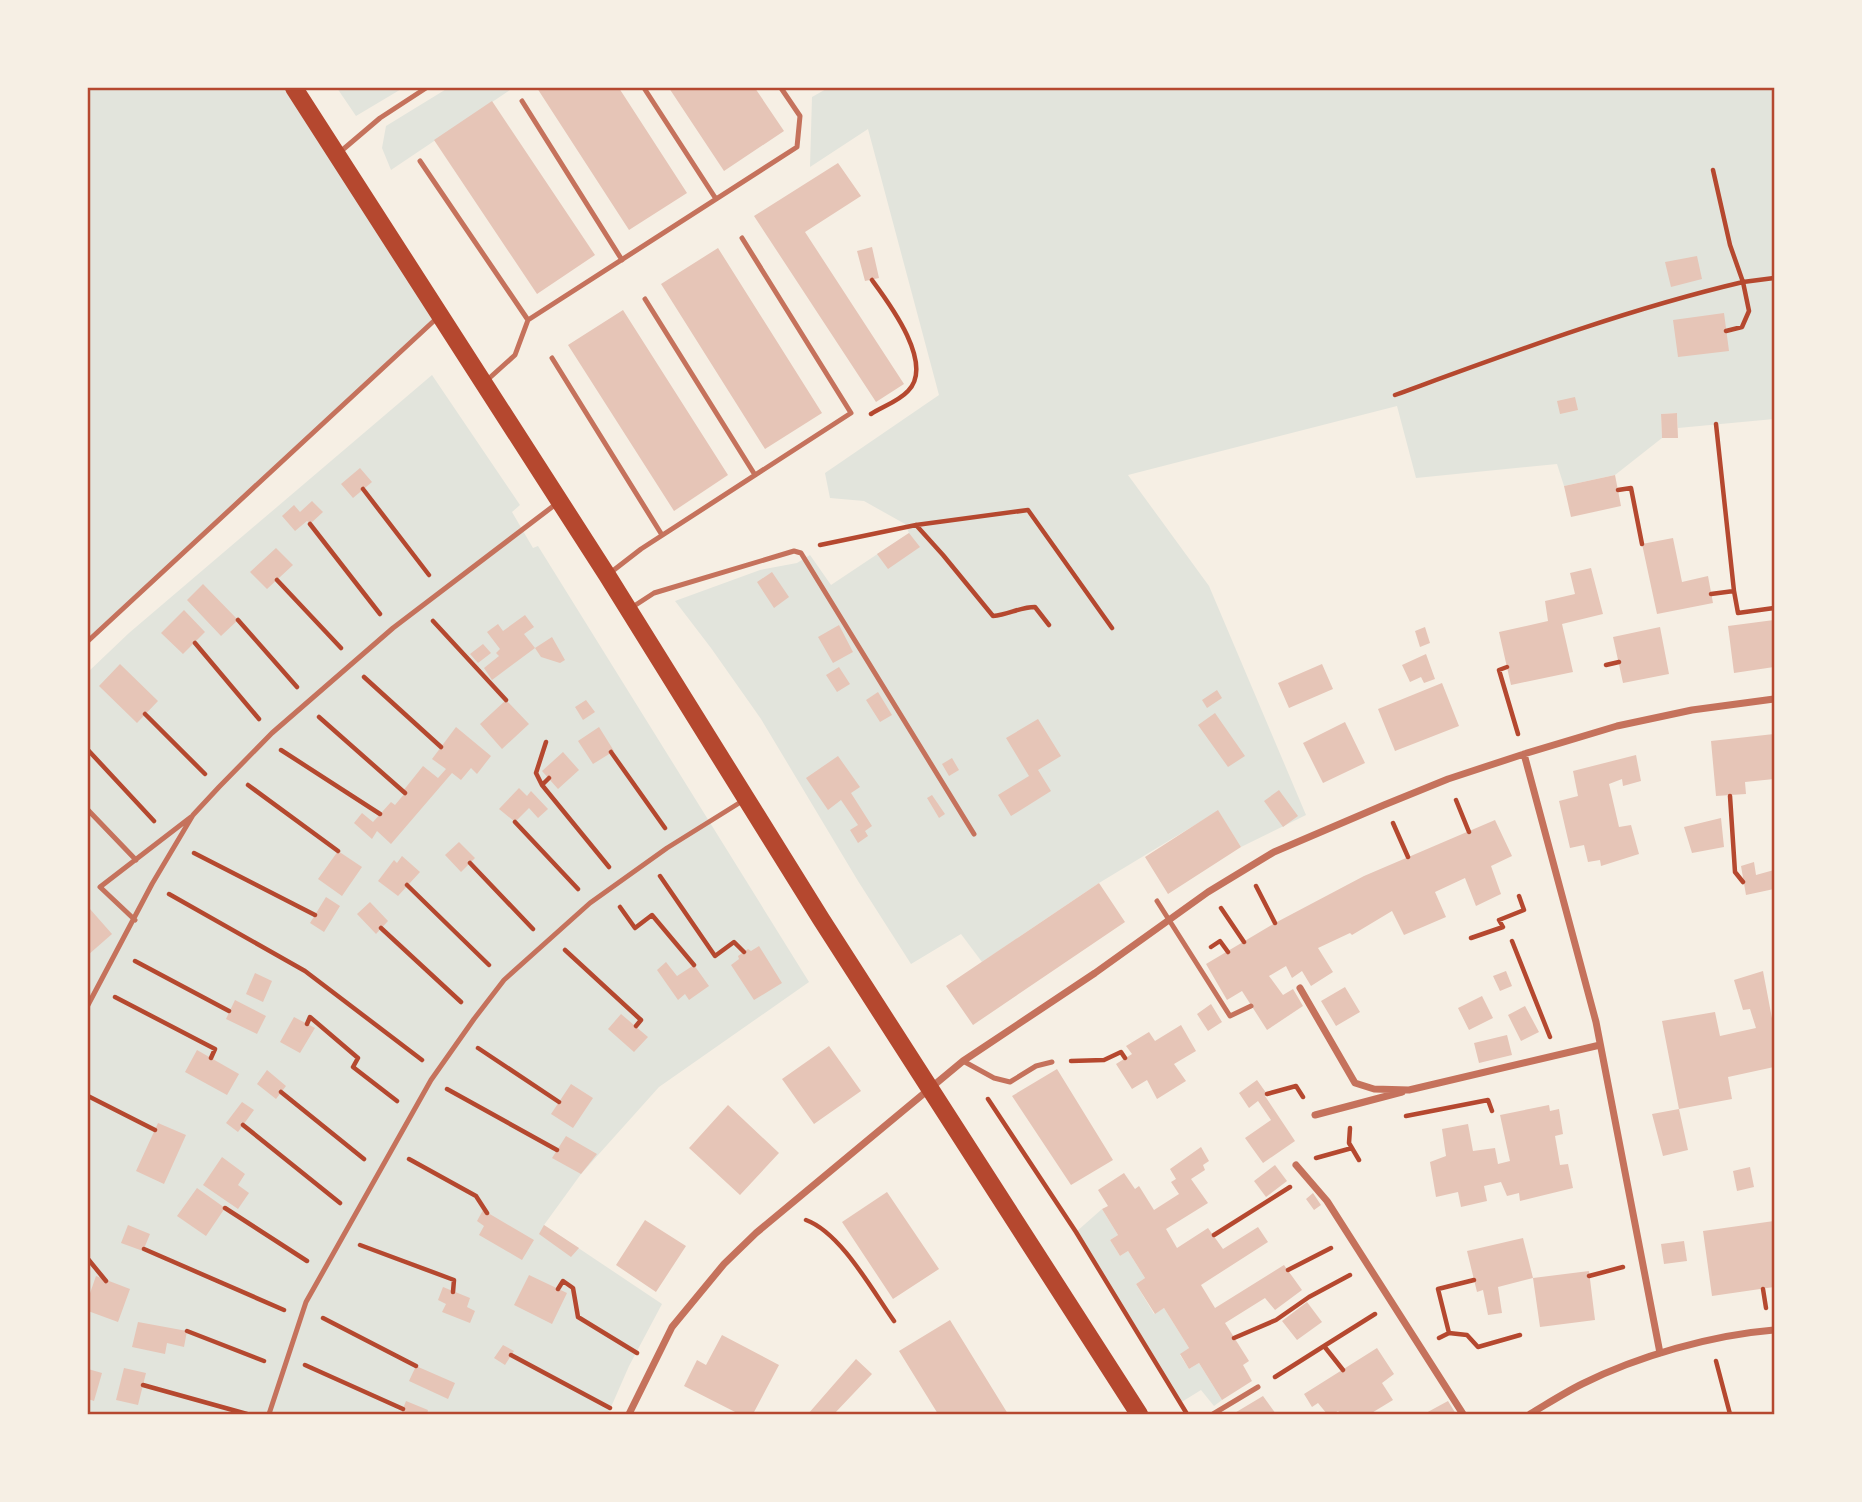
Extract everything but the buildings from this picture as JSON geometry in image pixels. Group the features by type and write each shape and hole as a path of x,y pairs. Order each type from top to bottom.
{"main road":[{"path":"294,88 607,575 821,919 1139,1415"}],"street":[{"path":"629,1415 672,1327 724,1264 786,1207 963,1061 1096,972 1208,892 1248,867 1326,828 1448,779 1617,726 1692,710 1774,699"},
{"path":"1524,754 1600,1045 1660,1353"},
{"path":"1300,988 1355,1083 1374,1089 1409,1090"},
{"path":"1315,1115 1600,1045"},
{"path":"1299,1168 1327,1201 1462,1415"},
{"path":"1530,1415 1582,1384 1660,1353 1710,1340 1774,1330"}],"lane":[{"path":"337,154 380,118 426,88"},
{"path":"644,88 716,199"},
{"path":"483,384 515,355 528,320 797,147 800,116 781,88"},
{"path":"522,101 622,260"},
{"path":"421,161 528,320"},
{"path":"607,575 662,535 851,413 742,238"},
{"path":"645,299 755,475"},
{"path":"88,641 439,316"},
{"path":"552,358 662,535"},
{"path":"135,920 100,887 193,815 266,738 393,628 559,502"},
{"path":"629,610 654,593 794,551 801,552 974,834"},
{"path":"269,1415 303,1309 322,1272 436,1071 474,1019 505,981 590,903 649,860 746,798"},
{"path":"88,810 136,860"},
{"path":"88,1005 152,884 193,815"},
{"path":"1157,901 1230,1016 1251,1006"},
{"path":"963,1061 994,1078 1010,1082 1036,1066 1052,1062"},
{"path":"1213,1415 1258,1387"}],"path":[{"path":"1713,170 1749,311 1742,327 1726,331"},
{"path":"1395,395 1527,347 1675,298 1743,282 1774,278"},
{"path":"851,413 864,418 907,392 915,380 914,353 897,314 872,279"},
{"path":"1716,424 1738,613 1774,608"},
{"path":"1618,491 1631,488 1642,544"},
{"path":"363,489 440,590"},
{"path":"794,551 916,525 1028,510 1112,628"},
{"path":"310,524 393,628"},
{"path":"916,525 993,616 1009,615 1020,607 1035,607 1049,625"},
{"path":"278,580 344,651 365,679 441,747"},
{"path":"1712,594 1734,591"},
{"path":"420,606 506,700"},
{"path":"238,620 310,699"},
{"path":"195,643 272,733"},
{"path":"1606,665 1619,662"},
{"path":"1507,667 1499,670 1524,754"},
{"path":"304,704 405,793"},
{"path":"145,714 219,787"},
{"path":"266,738 380,814"},
{"path":"546,742 536,773 542,785 619,882"},
{"path":"88,750 169,836"},
{"path":"611,752 677,842"},
{"path":"234,771 249,786 338,851"},
{"path":"542,785 549,778"},
{"path":"1448,779 1469,832"},
{"path":"1730,796 1735,873 1743,882"},
{"path":"1384,804 1409,857"},
{"path":"515,822 590,903"},
{"path":"178,843 315,915"},
{"path":"649,860 715,956 734,942 744,952"},
{"path":"470,863 545,943"},
{"path":"1248,867 1275,923"},
{"path":"152,884 305,971 436,1071"},
{"path":"407,885 505,981"},
{"path":"606,891 635,928 652,915 694,965"},
{"path":"1208,892 1244,942"},
{"path":"1471,938 1503,927 1499,920 1524,910 1519,896"},
{"path":"382,928 467,1008 474,1019"},
{"path":"554,935 562,947 640,1020 636,1026"},
{"path":"1512,941 1557,1054"},
{"path":"117,951 229,1012"},
{"path":"96,988 215,1049 211,1058"},
{"path":"307,1024 310,1017 358,1058 353,1067 412,1112"},
{"path":"460,1038 559,1102"},
{"path":"1052,1062 1104,1060 1121,1052 1125,1058"},
{"path":"963,1061 1076,1232 1187,1415"},
{"path":"431,1080 557,1150"},
{"path":"1268,1094 1296,1086 1315,1115"},
{"path":"281,1092 379,1171"},
{"path":"88,1096 155,1130"},
{"path":"1395,1118 1488,1100 1492,1111"},
{"path":"243,1125 354,1215"},
{"path":"1359,1160 1349,1143 1350,1128 1361,1125"},
{"path":"1214,1235 1288,1189 1299,1168 1312,1159 1352,1148"},
{"path":"391,1149 476,1196 487,1213"},
{"path":"786,1207 795,1216 816,1224 836,1240 894,1321"},
{"path":"225,1208 322,1272"},
{"path":"342,1236 454,1280 453,1292"},
{"path":"1288,1270 1329,1248 1356,1249"},
{"path":"144,1249 186,1265 300,1319"},
{"path":"88,1259 106,1281"},
{"path":"1589,1276 1628,1266"},
{"path":"1234,1338 1276,1320 1309,1297 1352,1274 1365,1289 1375,1293 1384,1292"},
{"path":"1448,1333 1438,1289 1474,1280"},
{"path":"558,1289 563,1281 573,1288 578,1317 654,1360"},
{"path":"1258,1387 1384,1308 1393,1306"},
{"path":"303,1309 416,1366"},
{"path":"187,1331 284,1370"},
{"path":"1421,1348 1448,1333 1467,1335 1478,1347 1520,1335"},
{"path":"1710,1340 1730,1415"},
{"path":"1324,1346 1343,1370"},
{"path":"512,1355 617,1411"},
{"path":"288,1358 403,1409"},
{"path":"143,1385 247,1415"}],"shaded area":[{"path":"88,88 294,88 439,316 88,641"},
{"path":"337,88 403,88 356,116"},
{"path":"448,88 513,88 391,170 382,148 386,126"},
{"path":"828,88 1774,88 1774,419 1678,428 1677,413 1661,414 1662,438 1615,475 1564,486 1557,464 1416,478 1397,406 1128,475 1209,586 1306,815 1241,847 1218,811 1099,883 982,962 961,934 911,964 761,719 675,601 760,570 797,563 810,555 831,585 909,533 905,524 864,501 830,498 825,473 939,395 868,129 810,167 812,97"},
{"path":"432,375 520,505 512,512 533,548 538,546 809,982 659,1087 581,1174 544,1225 662,1304 629,1366 608,1414 88,1414 88,672 129,633"},
{"path":"1102,1209 1118,1235 1110,1240 1120,1256 1128,1251 1145,1278 1136,1284 1154,1314 1164,1308 1189,1348 1180,1355 1189,1369 1199,1363 1222,1400 1214,1406 1201,1390 1180,1403 1076,1232"}]}
